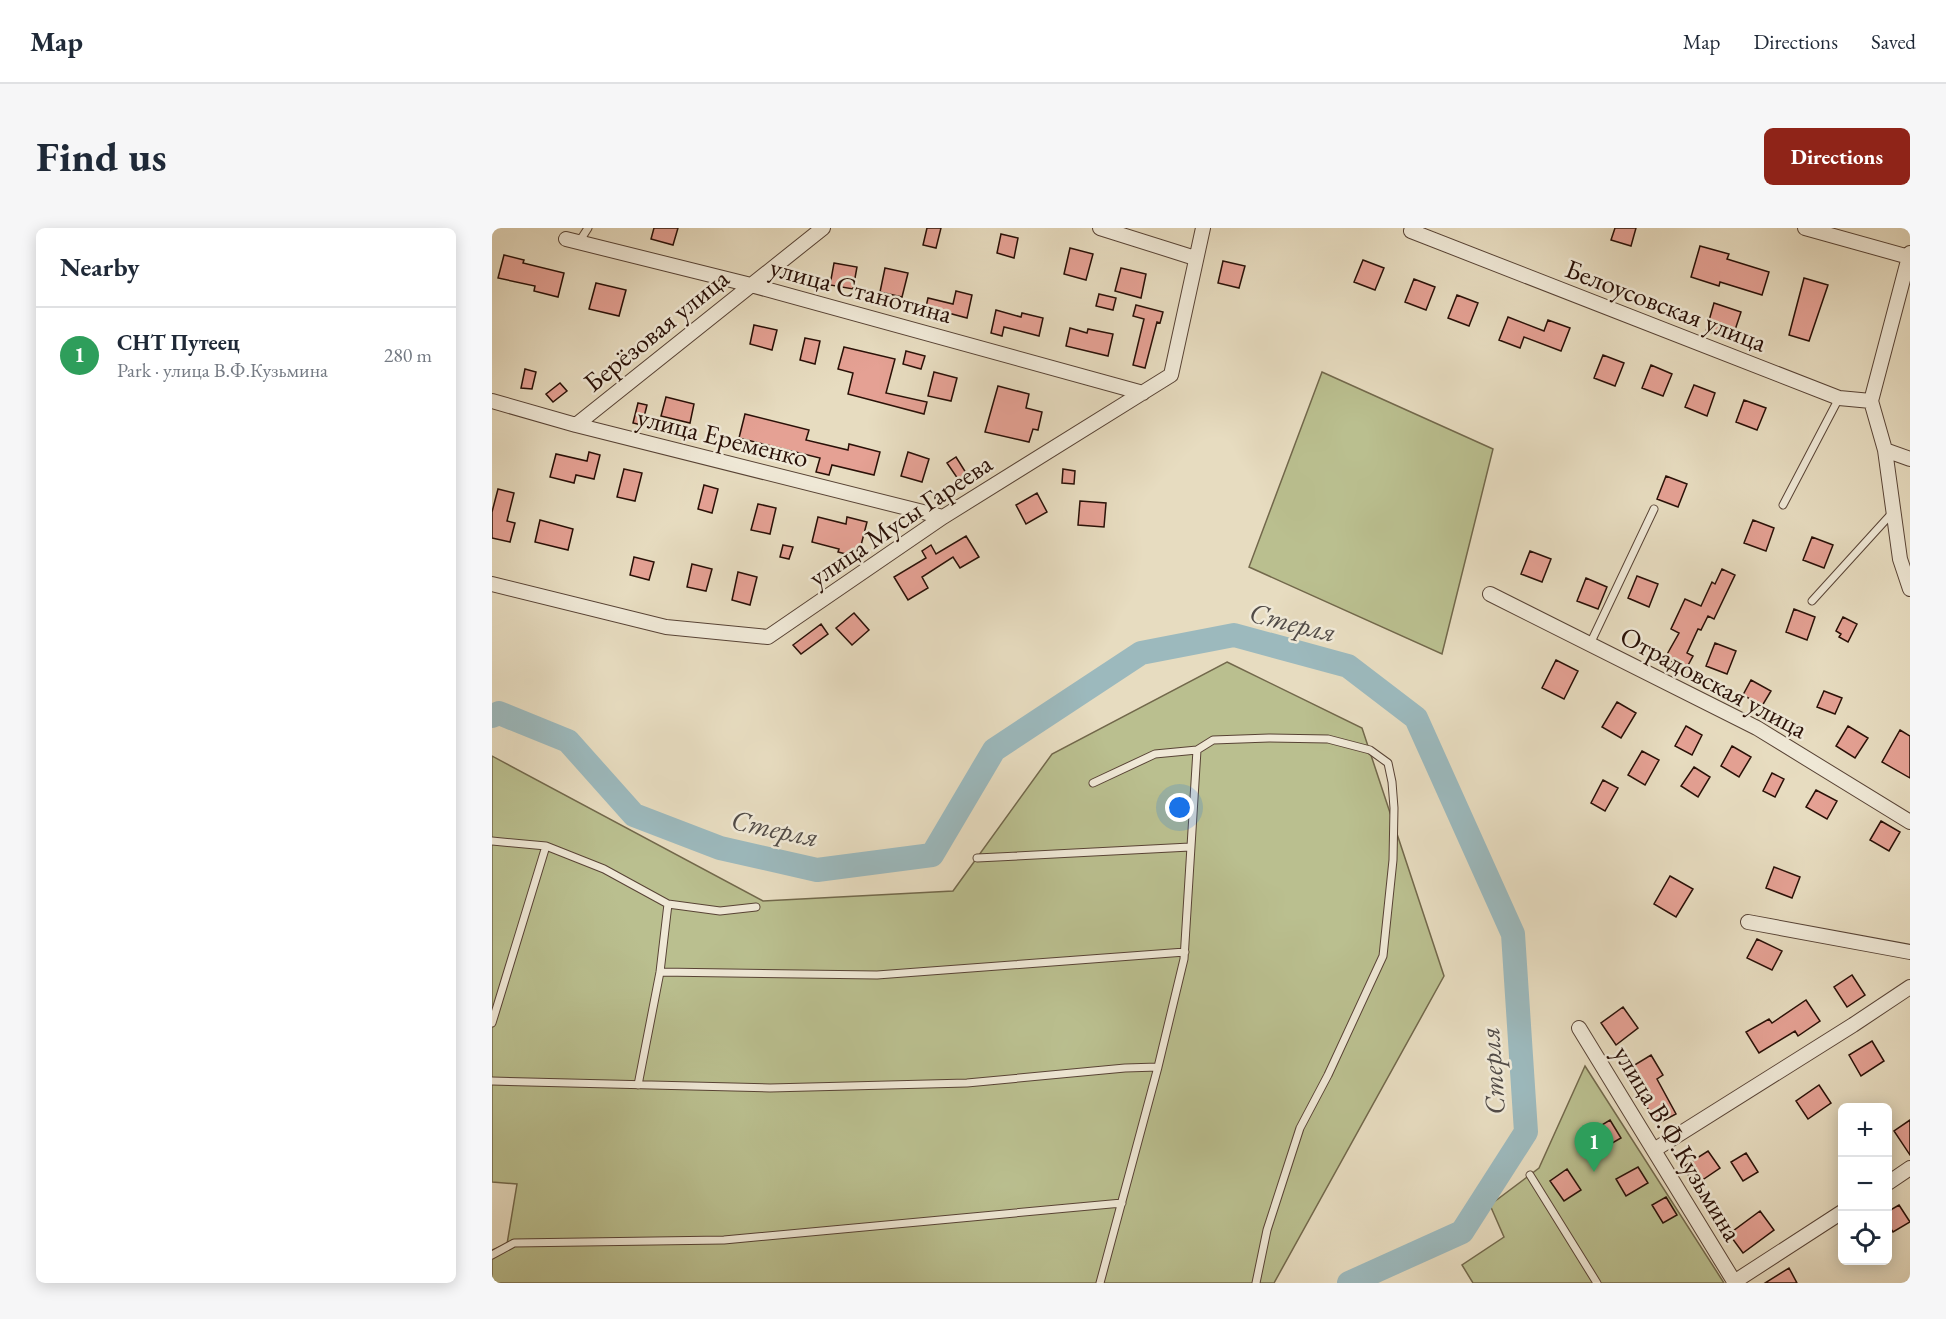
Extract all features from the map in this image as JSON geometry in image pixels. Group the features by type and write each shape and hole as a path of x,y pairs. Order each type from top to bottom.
{"street":[{"name":"Берёзовая улица","path":"576,425 823,228"},
{"path":"1100,228 1195,258"},
{"name":"улица Мусы Гареева","path":"492,584 666,627 768,637 944,517 1171,375 1203,228"},
{"path":"1805,228 1909,255 1871,401 1886,450 1900,559 1910,589"},
{"name":"Белоусовская улица","path":"1411,231 1839,398 1871,401"},
{"name":"улица Станотина","path":"573,241 751,285 1143,393"},
{"name":"улица Еременко","path":"492,400 576,425 944,517"},
{"path":"1886,450 1910,459"},
{"name":"Отрадовская улица","path":"1490,594 1757,728 1910,822"},
{"path":"1748,922 1910,952"},
{"path":"1654,1150 1910,987"},
{"name":"улица В.Ф.Кузьмина","path":"1579,1028 1734,1282"},
{"path":"1892,1180 1910,1168"},
{"path":"1734,1282 1838,1215"}],"lane":[{"path":"573,241 588,228"},
{"path":"1784,505 1839,398"},
{"path":"1590,644 1654,509"},
{"path":"1812,601 1893,512"},
{"path":"1093,783 1155,754 1197,750 1213,740 1328,739 1370,750 1388,763 1392,782 1393,860 1383,956 1328,1075 1300,1128 1267,1230 1256,1283"},
{"path":"1100,1283 1158,1067 1185,952 1197,750"},
{"path":"492,841 546,846 604,869 668,904 720,911 756,907"},
{"path":"492,1023 546,846"},
{"path":"977,858 1190,847"},
{"path":"638,1085 660,972 668,904"},
{"path":"660,972 877,975 1185,952"},
{"path":"492,1081 770,1088 967,1083 1158,1067"},
{"path":"1530,1175 1597,1283"},
{"path":"492,1255 514,1243 724,1240 1122,1203"}],"green space":[{"path":"1322,372 1493,449 1442,654 1249,567"},
{"path":"1227,662 1362,728 1444,976 1274,1283 492,1283 492,1250 507,1244 517,1184 492,1182 492,756 763,901 953,891 1052,754"},
{"path":"1585,1066 1724,1283 1473,1283 1462,1265 1504,1237 1490,1205 1539,1168"}],"building":[{"path":"654,228 678,228 673,245 651,239"},
{"path":"927,228 941,228 936,248 923,245"},
{"path":"1615,228 1636,228 1631,246 1611,240"},
{"path":"1001,234 1018,238 1014,258 997,253"},
{"path":"1700,246 1729,254 1727,259 1769,272 1762,295 1720,282 1719,286 1691,277"},
{"path":"1070,248 1093,254 1086,280 1064,274"},
{"path":"504,255 524,260 523,263 564,273 558,297 534,291 535,286 498,278"},
{"path":"1363,260 1384,268 1375,290 1354,282"},
{"path":"1223,261 1245,266 1239,288 1218,283"},
{"path":"834,263 857,267 853,289 830,285"},
{"path":"885,268 908,273 902,297 880,292"},
{"path":"1121,268 1146,274 1141,298 1115,291"},
{"path":"1804,278 1828,285 1809,341 1789,335"},
{"path":"1414,279 1435,287 1426,310 1405,302"},
{"path":"596,283 626,290 619,316 589,309"},
{"path":"956,291 972,295 967,318 937,310 935,319 924,316 928,298 953,304"},
{"path":"1099,294 1116,298 1113,310 1096,306"},
{"path":"1457,295 1478,303 1469,326 1448,318"},
{"path":"1714,303 1741,312 1732,339 1706,331"},
{"path":"1136,305 1163,312 1160,323 1157,322 1145,368 1133,365 1144,319 1133,316"},
{"path":"996,310 1021,317 1022,313 1043,318 1039,336 1004,327 1002,336 991,333"},
{"path":"1508,317 1544,331 1548,320 1570,328 1561,351 1524,337 1520,348 1499,340"},
{"path":"754,325 777,330 772,350 750,344"},
{"path":"1070,328 1087,333 1088,329 1113,334 1108,356 1066,346"},
{"path":"805,338 820,341 815,364 800,360"},
{"path":"844,347 895,359 886,393 927,402 924,414 848,394 853,373 838,369"},
{"path":"906,351 925,356 921,369 903,364"},
{"path":"1603,355 1624,363 1615,386 1594,378"},
{"path":"1651,365 1672,374 1663,396 1642,388"},
{"path":"525,369 536,372 532,389 521,388"},
{"path":"934,372 957,378 951,401 928,396"},
{"path":"560,383 567,391 553,402 546,394"},
{"path":"1694,385 1715,393 1707,416 1685,407"},
{"path":"998,386 1029,394 1026,408 1042,412 1038,430 1033,429 1029,442 985,432"},
{"path":"666,397 694,404 690,423 661,416"},
{"path":"1744,400 1766,408 1757,430 1736,422"},
{"path":"638,403 647,405 642,425 633,423"},
{"path":"745,414 809,430 806,440 848,450 849,444 880,452 874,475 832,465 829,475 816,472 820,458 739,438"},
{"path":"589,452 600,455 594,479 576,475 574,483 550,477 556,454 587,461"},
{"path":"908,452 929,459 922,482 901,476"},
{"path":"956,457 968,476 960,482 947,463"},
{"path":"624,469 642,473 635,501 617,497"},
{"path":"1063,469 1075,471 1074,484 1062,483"},
{"path":"1666,476 1687,484 1678,507 1657,499"},
{"path":"704,485 718,489 712,513 698,509"},
{"path":"498,489 514,493 507,521 515,523 510,542 492,538 492,512"},
{"path":"1037,493 1047,512 1026,524 1016,505"},
{"path":"1080,501 1106,503 1104,527 1078,525"},
{"path":"758,504 776,508 770,534 751,530"},
{"path":"818,517 846,524 847,517 867,522 858,557 812,542"},
{"path":"540,520 573,529 568,550 535,542"},
{"path":"1753,520 1774,528 1766,551 1744,543"},
{"path":"966,536 979,557 960,568 953,557 922,577 928,588 908,600 894,577 926,558 922,551 931,545 936,554"},
{"path":"1812,537 1833,545 1824,568 1803,560"},
{"path":"783,545 793,547 789,559 780,557"},
{"path":"1530,551 1551,559 1542,582 1521,574"},
{"path":"634,557 654,562 649,580 630,575"},
{"path":"692,564 712,569 706,591 687,587"},
{"path":"1722,569 1735,575 1714,619 1708,616 1701,630 1698,629 1687,653 1693,656 1686,669 1665,658 1679,633 1671,629 1685,599 1701,606 1712,582 1715,584"},
{"path":"738,572 757,577 750,605 732,600"},
{"path":"1637,576 1658,584 1649,607 1628,598"},
{"path":"1586,578 1607,587 1598,609 1577,601"},
{"path":"1794,609 1815,617 1807,640 1786,632"},
{"path":"854,613 869,630 852,645 836,628"},
{"path":"1843,617 1857,624 1848,642 1839,637 1841,634 1836,631"},
{"path":"821,624 828,634 801,654 793,645"},
{"path":"1715,643 1736,651 1727,674 1706,666"},
{"path":"1556,660 1578,671 1564,699 1542,688"},
{"path":"1751,680 1771,691 1762,706 1743,695"},
{"path":"1824,691 1842,698 1835,714 1817,707"},
{"path":"1617,702 1636,713 1621,738 1602,727"},
{"path":"1686,726 1702,735 1692,755 1675,746"},
{"path":"1848,726 1868,738 1855,758 1836,746"},
{"path":"1900,730 1910,736 1910,778 1882,762"},
{"path":"1732,746 1751,757 1739,777 1721,766"},
{"path":"1642,751 1659,760 1645,785 1628,775"},
{"path":"1694,767 1710,777 1698,797 1681,786"},
{"path":"1772,773 1784,779 1775,797 1763,791"},
{"path":"1603,780 1618,788 1605,811 1591,803"},
{"path":"1816,790 1837,801 1827,819 1806,807"},
{"path":"1881,821 1900,832 1889,851 1870,840"},
{"path":"1774,867 1800,877 1792,898 1766,888"},
{"path":"1670,876 1693,889 1676,917 1654,904"},
{"path":"1757,939 1782,951 1772,970 1747,958"},
{"path":"1852,975 1865,995 1847,1007 1834,987"},
{"path":"1806,1000 1820,1021 1798,1036 1795,1031 1759,1053 1746,1032 1769,1019 1772,1023"},
{"path":"1623,1007 1638,1028 1616,1045 1601,1023"},
{"path":"1872,1041 1884,1061 1861,1076 1849,1055"},
{"path":"1651,1055 1663,1075 1657,1079 1676,1114 1657,1124 1644,1102 1648,1100 1628,1069"},
{"path":"1819,1085 1831,1103 1808,1119 1796,1101"},
{"path":"1610,1120 1621,1138 1602,1149 1592,1131"},
{"path":"1910,1120 1910,1155 1894,1131"},
{"path":"1708,1151 1720,1168 1695,1185 1683,1167"},
{"path":"1746,1153 1758,1172 1743,1181 1731,1162"},
{"path":"1638,1167 1648,1183 1626,1196 1616,1179"},
{"path":"1567,1169 1581,1190 1564,1201 1550,1181"},
{"path":"1666,1197 1677,1215 1663,1223 1652,1205"},
{"path":"1899,1205 1910,1222 1893,1232 1892,1230 1892,1209"},
{"path":"1760,1211 1774,1230 1743,1253 1729,1234"},
{"path":"1789,1268 1797,1283 1765,1283"}],"waterway":[{"name":"Стерля","path":"492,716 499,713 568,741 634,815 720,848 817,870 932,855 994,750 1141,653 1234,635 1348,666 1416,718 1513,934 1526,1132 1462,1232 1349,1283"}],"place":[{"name":"СНТ Путеец","path":"1594,1172"}]}
